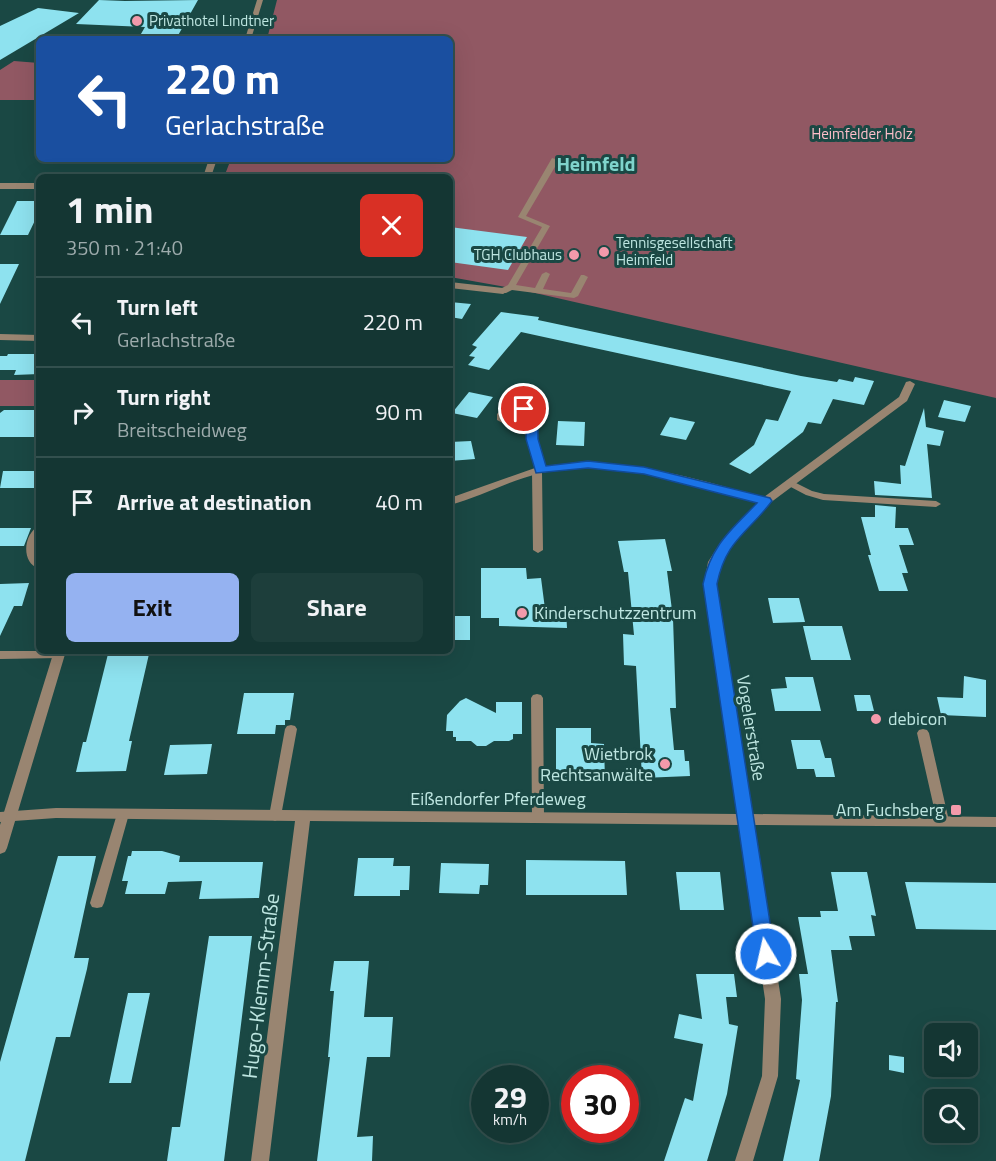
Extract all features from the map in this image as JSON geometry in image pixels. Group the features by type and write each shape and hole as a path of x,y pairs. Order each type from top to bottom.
{"street":[{"path":"249,36 260,0"},
{"path":"0,186 36,186"},
{"path":"453,285 507,289"},
{"path":"0,337 36,338"},
{"name":"Vogelerstraße","path":"744,1161 770,1076 773,999 710,584 714,562 726,543 766,501 903,399 910,384"},
{"path":"532,434 539,471"},
{"path":"453,501 539,471 588,464 644,470 766,501"},
{"path":"0,848 5,817 59,654"},
{"name":"Eißendorfer Pferdeweg","path":"5,817 56,813 996,822"},
{"name":"Hugo-Klemm-Straße","path":"260,1161 303,816"}],"lane":[{"path":"555,160 522,217 546,226 507,289 574,296 584,277"},
{"path":"538,291 546,274"},
{"path":"538,550 539,471"},
{"path":"790,483 809,493 824,497 936,504"},
{"path":"36,537 30,553 31,559 36,563"},
{"path":"0,655 36,654"},
{"path":"537,698 538,818"},
{"path":"275,816 291,729"},
{"path":"923,733 943,821"},
{"path":"97,903 123,814"}],"green space":[{"name":"Heimfelder Holz","path":"277,0 996,0 996,398 522,290 453,278 453,174 225,174 230,162 453,162 453,36 268,36"},
{"path":"14,61 36,63 36,100 0,100 0,70"},
{"path":"0,380 36,380 36,406 0,406"}],"building":[{"name":"Privathotel Lindtner","path":"99,0 198,0 178,36 140,36 145,27 76,24"},
{"path":"38,8 79,13 40,36 36,36 36,39 0,60 0,26"},
{"path":"17,201 36,201 36,218 28,235 0,235"},
{"path":"453,227 527,237 508,270 453,262"},
{"path":"0,264 19,264 0,304"},
{"path":"453,302 471,304 462,319 453,318"},
{"path":"501,312 539,317 538,320 801,376 837,382 839,379 853,382 855,377 874,381 864,405 833,399 821,424 808,422 803,432 750,474 729,464 754,445 766,419 778,421 791,391 521,332 489,370 468,365 475,357 469,356 477,347 472,345"},
{"path":"8,354 36,354 36,374 14,375 16,370 0,370 0,356"},
{"path":"469,392 493,397 477,418 453,412"},
{"path":"944,400 971,406 965,422 938,417"},
{"path":"924,408 926,427 944,431 940,446 927,444 932,498 875,495 874,481 901,484 900,465 905,466"},
{"path":"4,410 36,410 36,437 0,437 0,413"},
{"path":"670,417 695,422 686,440 660,435"},
{"path":"558,421 585,422 584,446 556,445"},
{"path":"471,441 475,459 453,461 453,442"},
{"path":"3,471 36,471 36,488 0,488"},
{"path":"875,505 896,507 895,528 908,528 914,545 899,545 908,573 902,573 908,591 879,591 868,555 871,555 861,517 875,517"},
{"path":"0,528 31,528 24,546 0,546"},
{"path":"665,539 672,571 667,571 673,618 676,708 670,708 674,750 684,750 685,761 689,761 690,776 642,778 636,666 624,665 623,634 634,635 628,572 624,572 618,541"},
{"path":"481,568 526,568 527,579 541,578 545,609 566,609 567,628 499,626 499,618 481,618"},
{"path":"29,583 22,606 14,606 0,636 0,584"},
{"path":"768,598 799,598 805,622 773,623"},
{"path":"453,616 470,616 470,640 453,640"},
{"path":"803,626 842,626 851,660 811,660"},
{"path":"108,654 149,654 129,741 132,741 126,771 76,772 83,742 86,742"},
{"path":"964,676 986,680 986,717 941,715 937,697 963,698"},
{"path":"785,677 813,677 821,711 775,711 771,689 787,688"},
{"path":"244,693 294,693 290,720 285,720 285,725 276,725 275,734 237,734"},
{"path":"854,695 870,695 874,711 857,711"},
{"path":"466,698 496,713 496,702 522,702 522,734 513,734 513,739 509,741 494,741 486,746 477,746 471,741 456,741 453,731 446,731 447,715"},
{"path":"556,728 591,728 591,743 604,744 605,781 556,780"},
{"path":"791,740 820,740 825,758 831,758 835,777 816,777 814,769 797,769"},
{"path":"212,744 207,774 164,775 170,745"},
{"path":"132,851 162,851 180,856 179,862 263,862 259,898 199,899 202,881 168,882 165,894 125,894 128,881 122,881 128,856 131,856"},
{"path":"58,856 96,856 74,958 89,958 87,969 70,1037 56,1037 25,1161 0,1161 0,1062"},
{"path":"358,858 394,858 393,866 410,866 409,890 400,890 400,896 354,896"},
{"path":"526,860 625,861 627,895 526,895"},
{"path":"441,863 489,864 488,885 480,885 479,894 439,893"},
{"path":"676,872 720,872 724,910 680,910"},
{"path":"831,872 867,872 876,916 871,915 875,936 849,936 852,950 831,950 838,1002 836,1002 831,1096 819,1161 783,1161 800,1080 796,1079 802,1000 799,974 808,974 798,917 821,917 820,911 838,911"},
{"path":"905,882 996,883 996,930 916,929"},
{"path":"209,936 252,936 224,1161 167,1161 172,1127 180,1127"},
{"path":"334,961 369,961 364,1017 393,1017 390,1057 367,1057 357,1137 373,1136 372,1161 317,1161 330,1057 328,1057 334,991 330,991"},
{"path":"696,974 734,974 737,997 726,997 729,1024 738,1026 727,1094 707,1161 664,1161 685,1098 693,1101 703,1044 674,1038 679,1014 702,1019"},
{"path":"128,993 150,993 131,1083 109,1083"},
{"path":"889,1055 904,1057 904,1073 889,1070"}],"place":[{"name":"Privathotel Lindtner","path":"137,21"},
{"name":"Tennisgesellschaft Heimfeld","path":"604,252"},
{"name":"TGH Clubhaus","path":"574,255"},
{"name":"Kinderschutzzentrum","path":"522,613"},
{"name":"debicon","path":"876,719"},
{"name":"Wietbrok Rechtsanwälte","path":"665,764"},
{"name":"Am Fuchsberg","path":"956,810"}],"district":[{"name":"Heimfeld","path":"596,164"}],"route":[{"path":"524,409 532,415 532,439 541,470 588,464 644,470 766,501 726,543 714,562 710,584 766,954"}]}
